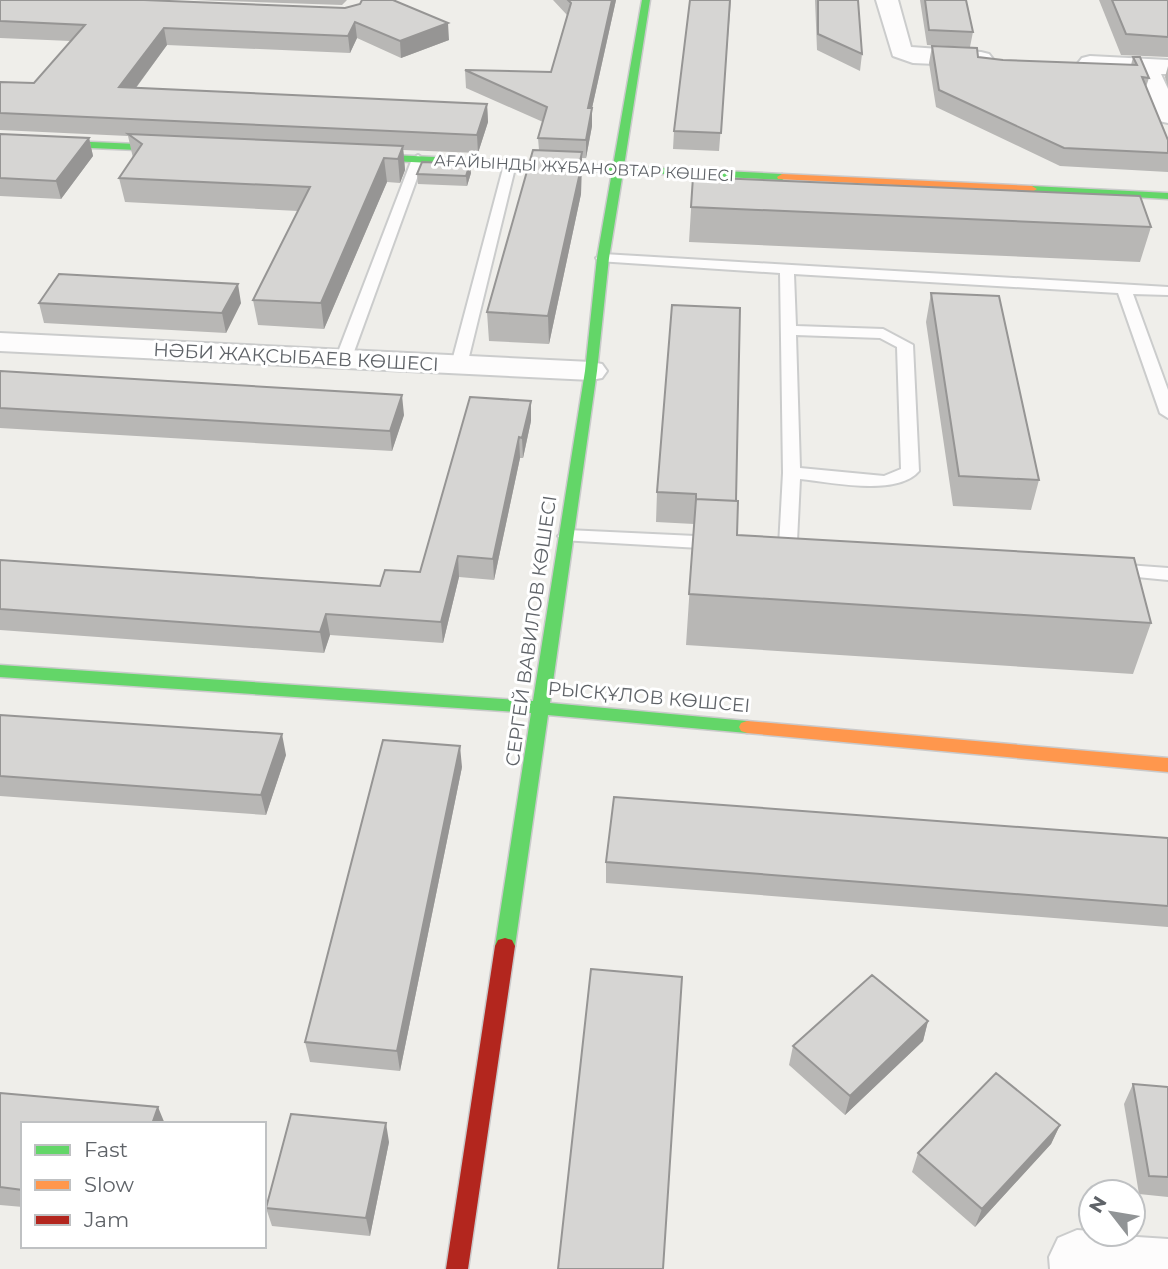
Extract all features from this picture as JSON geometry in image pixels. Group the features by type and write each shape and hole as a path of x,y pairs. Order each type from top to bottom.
{"street":[{"name":"СЕРГЕЙ ВАВИЛОВ КӨШЕСІ","path":"457,1269 591,371 603,258 646,0"},
{"path":"887,0 901,51 905,54 1009,60"},
{"path":"1064,62 1157,66 1168,116"},
{"path":"0,141 195,150"},
{"name":"АҒАЙЫНДЫ ЖҰБАНОВТАР КӨШЕСІ","path":"334,156 1168,196"},
{"name":"НӘБИ ЖАҚСЫБАЕВ КӨШЕСІ","path":"0,342 591,371"},
{"name":"РЫСҚҰЛОВ КӨШСЕІ","path":"0,671 541,708 1168,765"},
{"path":"1078,1269 1077,1257 1168,1266"}],"lane":[{"path":"344,360 418,159"},
{"path":"459,365 510,164"},
{"path":"603,258 1168,291"},
{"path":"787,269 792,473 781,545 828,549"},
{"path":"1124,289 1168,414"},
{"path":"789,330 883,334 905,345 910,471 897,479 884,481 792,473"},
{"path":"567,536 732,543"},
{"path":"1100,569 1168,574"}],"building":[{"path":"0,0 144,0 345,8 360,4 362,0 393,0 448,23 400,41 355,22 348,36 164,28 119,87 487,104 477,135 0,113 0,82 34,83 85,25 0,21"},
{"path":"568,0 612,0 588,108 592,108 586,140 538,138 547,107 465,70 551,72 571,3"},
{"path":"690,0 730,0 721,133 674,131"},
{"path":"818,0 858,0 862,54 818,34"},
{"path":"925,0 966,0 973,32 929,30"},
{"path":"1112,0 1168,0 1168,37 1126,34"},
{"path":"932,46 977,48 978,57 1003,60 1137,65 1133,57 1140,57 1149,78 1142,77 1168,140 1168,153 1064,148 939,90"},
{"path":"0,134 89,138 56,181 0,178"},
{"path":"128,134 403,146 398,159 384,158 321,303 253,300 310,187 119,178 142,144"},
{"path":"533,150 582,152 581,168 548,316 487,312"},
{"path":"422,162 470,164 466,176 417,174"},
{"path":"693,177 1140,196 1151,227 691,207"},
{"path":"59,274 238,284 222,313 39,303"},
{"path":"931,293 999,296 1039,480 959,476"},
{"path":"672,305 740,308 736,501 696,499 696,494 657,492"},
{"path":"0,371 402,395 390,431 0,408"},
{"path":"470,397 531,401 522,438 519,437 493,559 458,556 441,622 326,614 320,632 0,609 0,560 380,586 385,570 420,572"},
{"path":"696,499 738,501 737,535 1134,558 1151,623 689,594"},
{"path":"0,715 282,734 261,795 0,776"},
{"path":"383,740 460,746 397,1051 305,1042"},
{"path":"614,797 1168,838 1168,906 606,862"},
{"path":"591,969 682,977 663,1269 558,1269"},
{"path":"872,975 928,1021 850,1096 793,1046"},
{"path":"996,1073 1060,1125 982,1209 918,1153"},
{"path":"1133,1084 1168,1087 1168,1177 1149,1176"},
{"path":"0,1093 158,1107 153,1122 21,1122 21,1190 0,1187"},
{"path":"291,1114 386,1123 366,1218 266,1208"}],"traffic: fast":[{"path":"505,946 591,371 603,258 646,0"},
{"path":"0,141 183,149"},
{"path":"352,156 782,177"},
{"path":"1032,189 1168,196"},
{"path":"0,671 541,708 747,727"}],"traffic: slow":[{"path":"782,177 1032,189"},
{"path":"747,727 1168,765"}],"traffic: jam":[{"path":"457,1269 505,946"}]}
